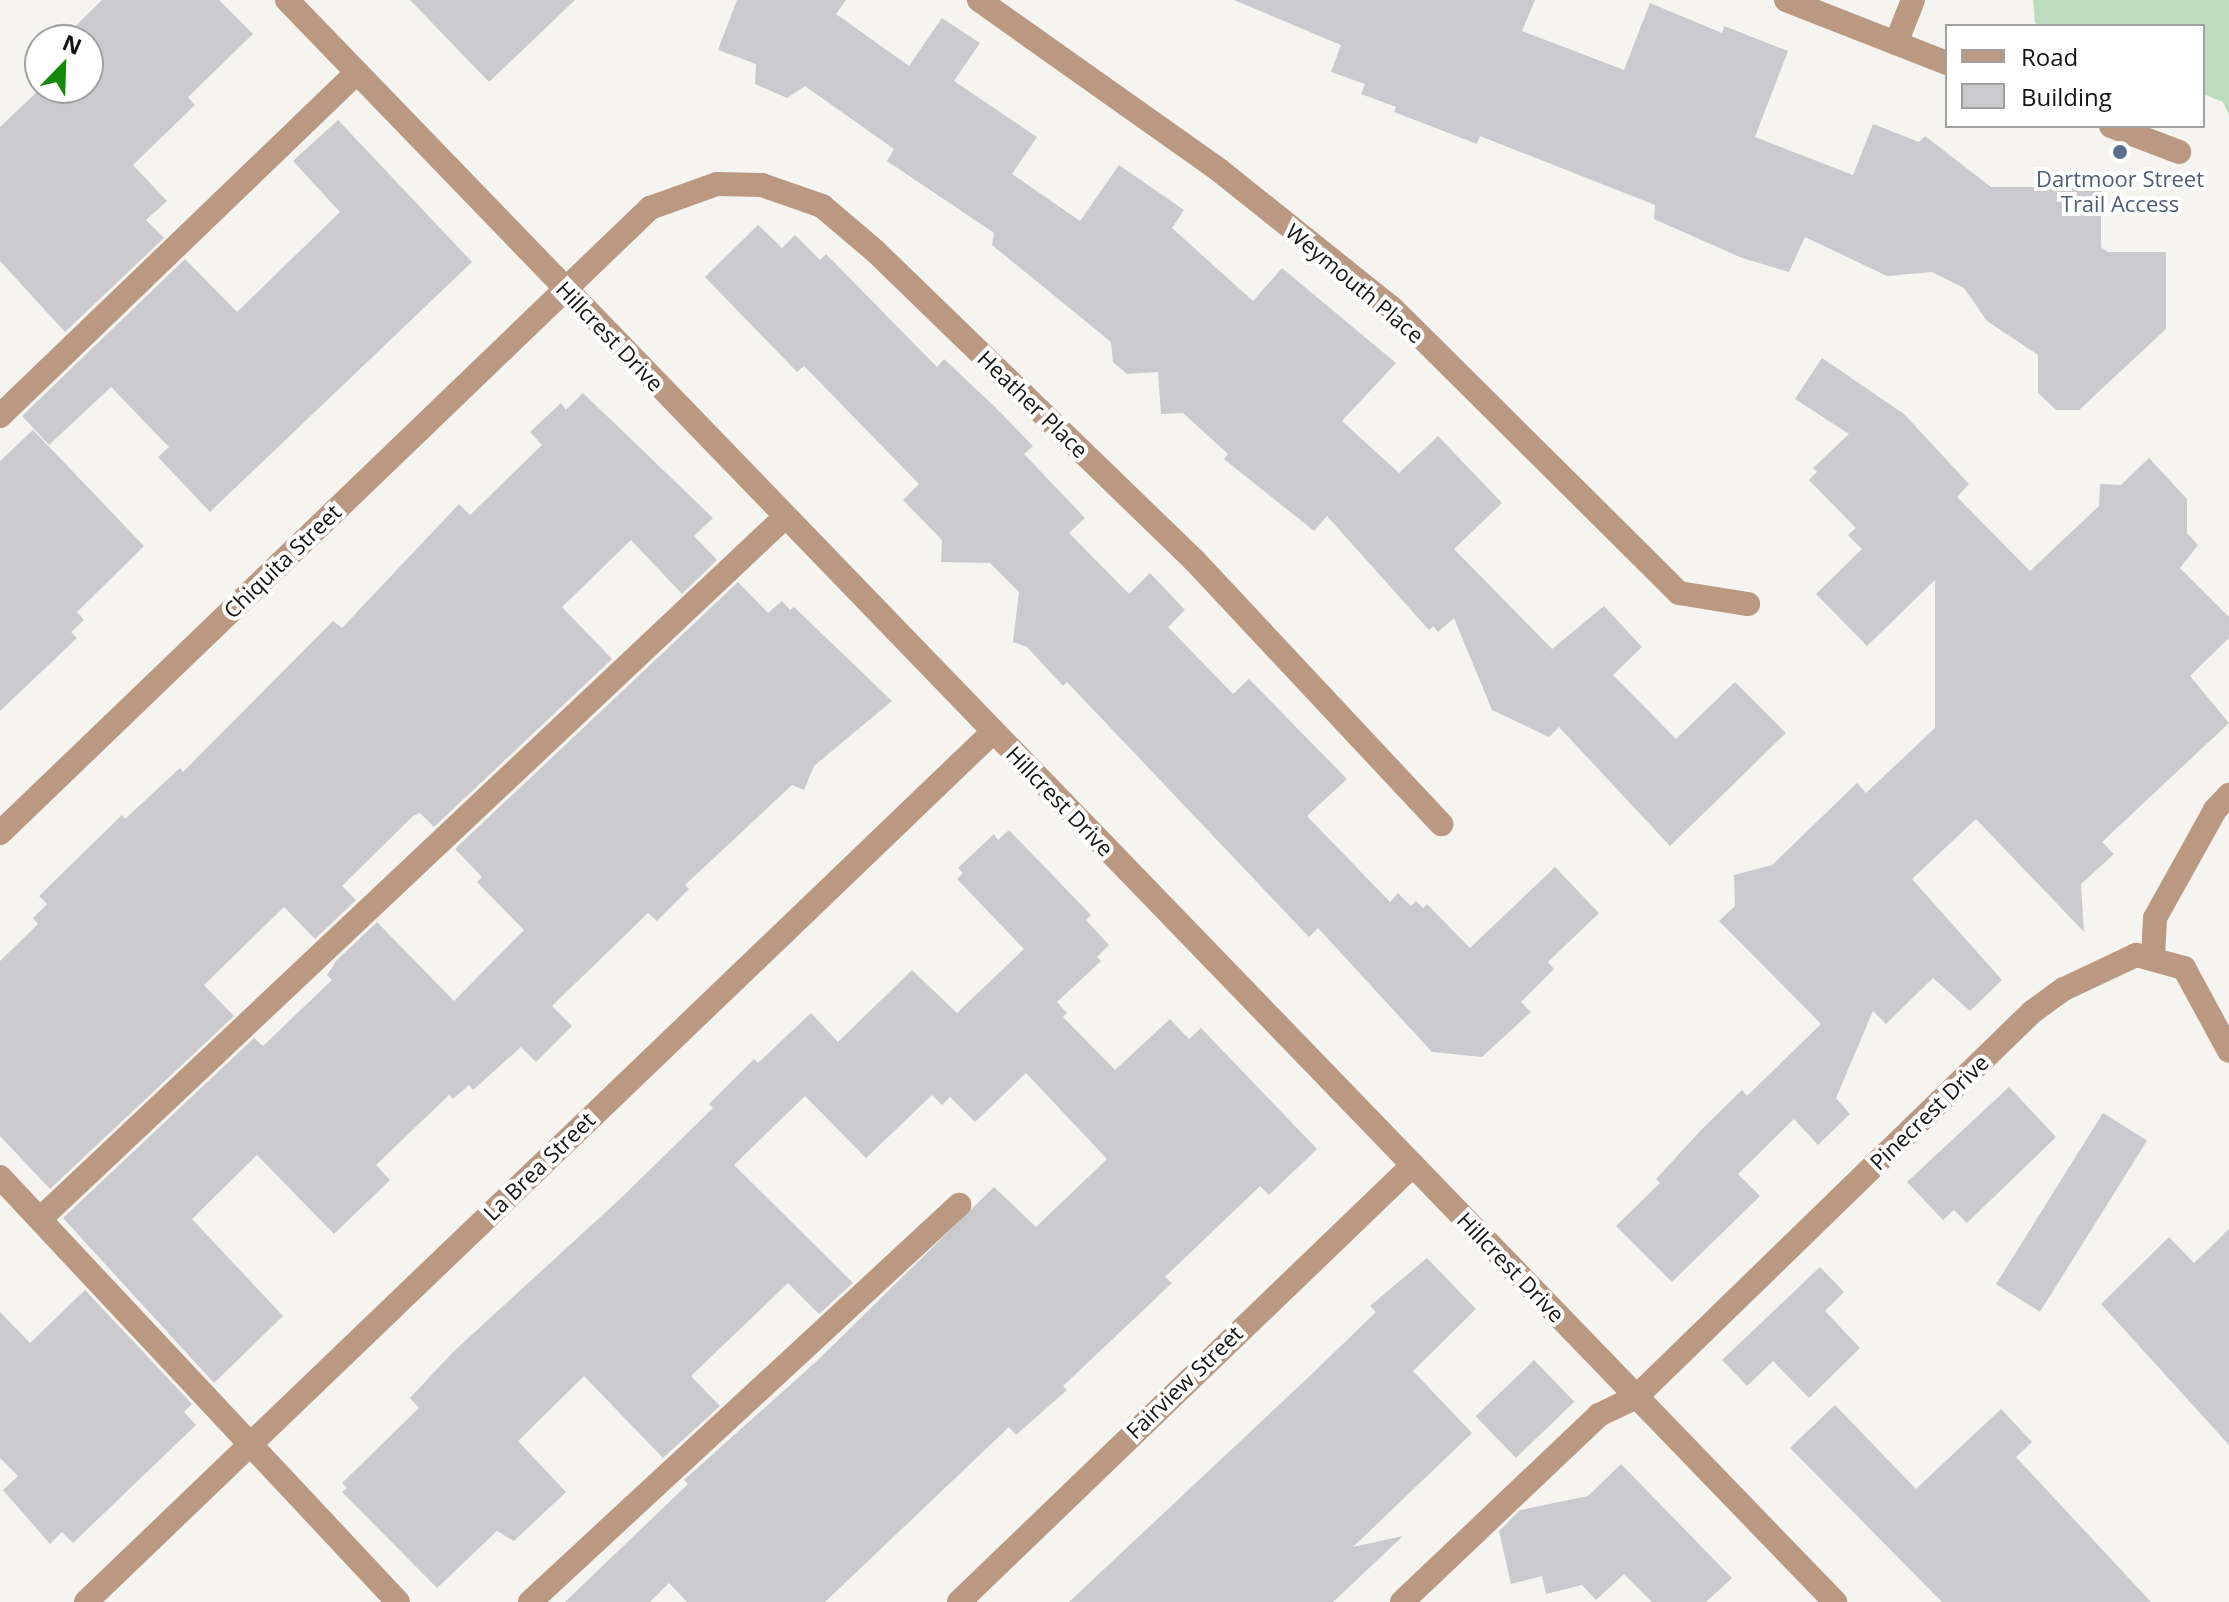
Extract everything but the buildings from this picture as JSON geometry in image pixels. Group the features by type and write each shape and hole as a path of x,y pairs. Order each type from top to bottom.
{"street":[{"name":"Weymouth Place","path":"979,0 1219,170 1392,308 1679,593 1748,604"},
{"path":"1786,0 1945,62"},
{"path":"1896,43 1913,0"},
{"name":"Hillcrest Drive","path":"289,1 1834,1601"},
{"path":"0,416 356,73"},
{"path":"2116,128 2179,152"},
{"name":"Heather Place","path":"565,289 650,208 717,184 762,185 822,206 875,251 1194,560 1441,824"},
{"name":"Chiquita Street","path":"0,833 565,289"},
{"path":"40,1219 785,517"},
{"name":"La Brea Street","path":"86,1602 993,732"},
{"path":"2229,795 2215,810 2155,918 2153,958 2184,968 2229,1051"},
{"name":"Pinecrest Drive","path":"1402,1602 1599,1415 1636,1397 2032,1012 2100,968 2136,955 2153,958"},
{"name":"Fairview Street","path":"959,1602 1382,1190 1413,1165"},
{"path":"0,1177 398,1602"},
{"path":"530,1602 959,1205"}],"green space":[{"path":"2033,0 2229,0 2229,116 2223,102 2205,95 2205,24 2035,23"}],"place":[{"name":"Dartmoor Street Trail Access","path":"2120,152"}]}
